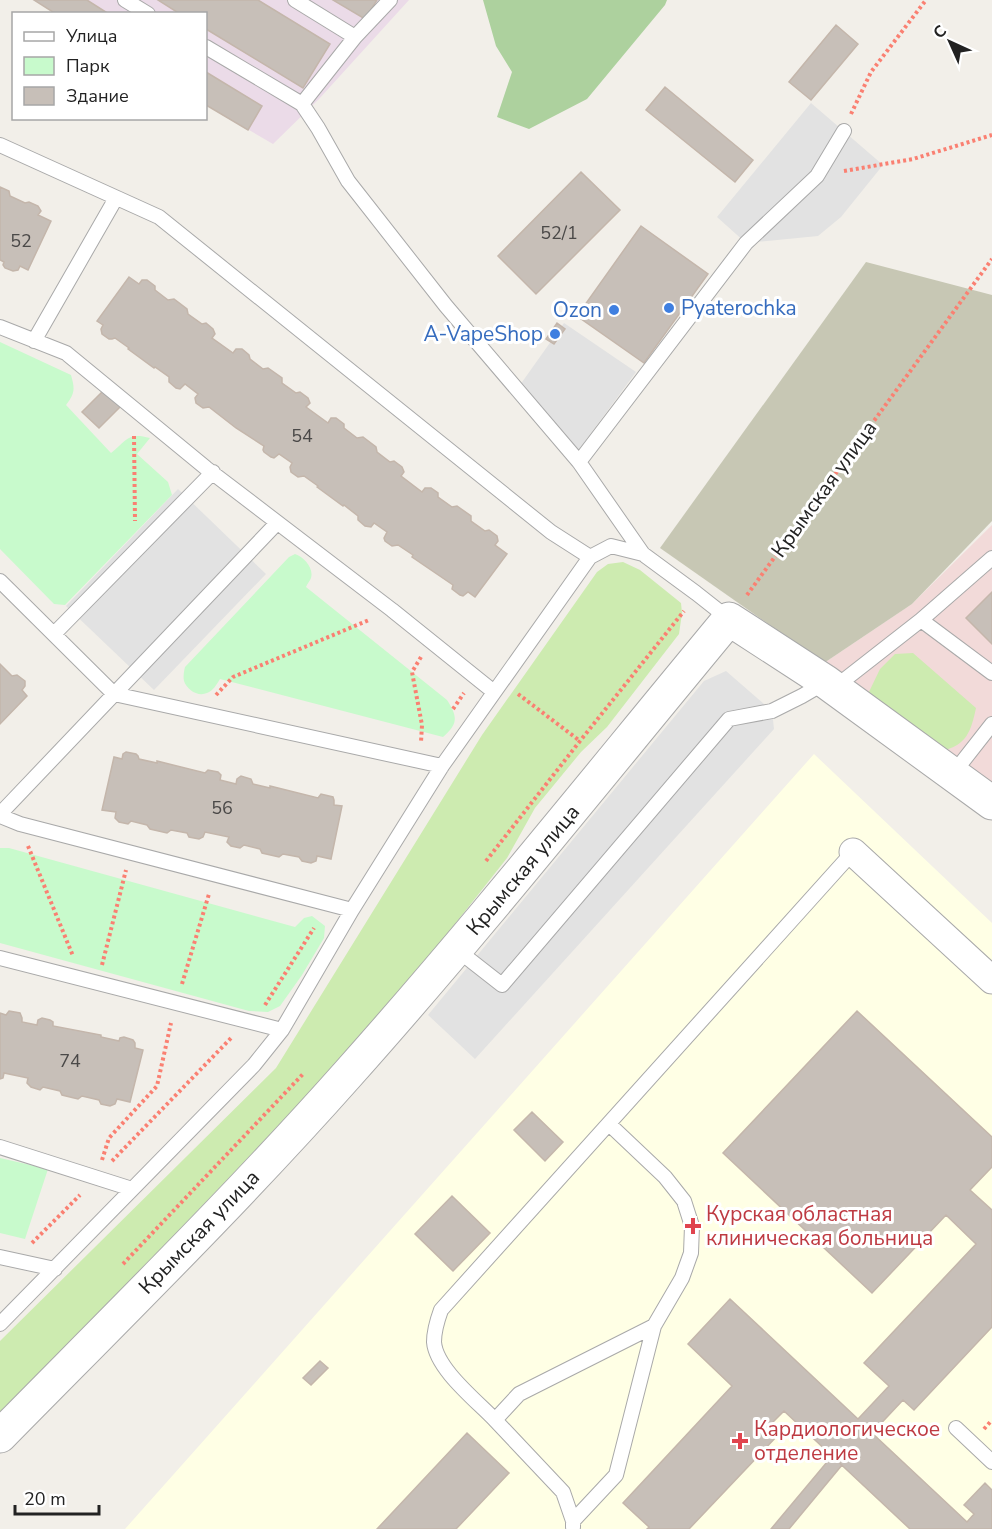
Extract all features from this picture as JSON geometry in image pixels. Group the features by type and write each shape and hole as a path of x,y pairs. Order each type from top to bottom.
{"street":[{"path":"729,620 830,685 992,803"},
{"name":"Крымская улица","path":"0,1436 228,1203 347,1075 568,817 729,620"},
{"path":"853,852 992,980"}],"lane":[{"path":"125,0 145,12"},
{"path":"295,0 355,37"},
{"path":"302,104 355,37 390,0"},
{"path":"207,48 302,104 348,181 446,306 579,462 643,554 729,620"},
{"path":"579,462 746,243 817,176 844,131"},
{"path":"0,145 159,217 551,532 590,557"},
{"path":"34,341 116,198"},
{"path":"0,327 66,353 277,523 392,610 494,692"},
{"path":"54,634 213,472"},
{"path":"277,523 0,815 20,824 352,910"},
{"path":"0,1324 254,1065 282,1030 352,910 442,766 590,557 611,546 643,554"},
{"path":"456,949 502,985 729,719 772,711 830,685 921,621 992,558"},
{"path":"0,581 114,694 442,766"},
{"path":"921,621 992,673"},
{"path":"952,775 992,724"},
{"path":"573,1525 563,1492 440,1362 434,1344 435,1327 441,1310 853,852"},
{"path":"0,958 282,1030"},
{"path":"573,1525 616,1475 654,1326 682,1278 692,1253 692,1226 684,1201 665,1177 609,1124"},
{"path":"0,1147 132,1189"},
{"path":"0,1257 55,1269"},
{"path":"495,1420 519,1394 654,1326"},
{"path":"956,1428 992,1462"}],"path":[{"path":"844,131 871,72 926,0"},
{"path":"817,176 913,159 992,135"},
{"name":"Крымская улица","path":"729,620 992,259"},
{"path":"134,409 136,552"},
{"path":"481,869 696,593"},
{"path":"185,709 213,698 233,677 392,610"},
{"path":"419,760 422,725 412,672 430,640"},
{"path":"450,714 475,677"},
{"path":"494,692 509,687 580,741"},
{"path":"20,824 82,979"},
{"path":"97,983 130,853"},
{"path":"96,1178 109,1138 157,1086 176,1003 215,875"},
{"path":"14,1261 268,1002 329,904"},
{"path":"121,1266 306,1071"}],"shaded area":[{"path":"34,0 409,0 319,99 273,144 207,106 207,12 54,12"},
{"path":"811,103 883,165 841,217 818,236 746,243 717,217"},
{"path":"866,262 992,295 992,521 912,604 824,663 660,548"},
{"path":"564,323 636,372 577,452 520,385"},
{"path":"178,489 266,574 154,690 66,606"},
{"path":"992,525 992,787 824,663 912,604"},
{"path":"726,671 772,711 774,729 475,1059 428,1015 704,681"},
{"name":"Курская областная клиническая больница","path":"814,754 992,923 992,1529 125,1529"}],"green space":[{"path":"483,0 667,0 587,99 529,129 497,117 512,72 496,46"},
{"path":"0,342 71,375 73,391 66,405 111,453 128,438 143,436 150,438 137,454 168,482 172,495 65,605 54,604 0,549"},
{"path":"295,554 305,560 311,570 311,578 306,587 447,700 455,720 452,728 443,737 220,679 211,691 204,694 193,692 185,684 185,667 289,557"},
{"path":"623,562 640,570 681,603 679,634 607,727 581,752 535,808 507,858 406,986 342,1060 0,1417 0,1341 276,1068 482,735 597,572 608,564"},
{"path":"913,653 976,708 966,736 957,745 942,751 867,696 880,669 895,654"},
{"path":"0,848 9,848 295,927 304,918 312,916 325,926 324,938 280,1006 268,1012 249,1011 0,943"},
{"path":"0,1158 48,1169 25,1239 0,1233"}],"building":[{"path":"34,0 87,0 106,12 53,12"},
{"path":"158,0 258,0 330,44 303,88 207,30 207,12 177,12"},
{"path":"333,0 377,0 365,19"},
{"path":"836,25 858,44 811,100 789,82"},
{"path":"207,73 262,106 248,130 207,106"},
{"path":"665,87 753,160 735,182 646,110"},
{"path":"581,172 620,210 536,294 498,256"},
{"path":"0,187 9,191 10,196 38,206 41,211 38,215 51,221 28,270 20,266 18,270 13,271 5,268 4,262 0,260"},
{"path":"641,226 708,274 644,363 577,316"},
{"path":"129,277 139,284 142,280 147,280 168,300 174,299 187,309 188,314 213,329 215,334 212,338 233,353 236,349 242,349 263,369 268,368 282,378 282,383 308,398 310,403 306,407 328,423 331,418 336,418 357,438 363,437 390,462 394,461 402,467 404,472 401,476 422,492 425,488 431,488 438,493 438,497 452,507 457,506 471,516 471,521 497,536 498,541 495,545 507,554 475,597 468,592 463,596 460,595 452,589 453,585 412,557 413,555 398,545 392,546 385,541 387,532 374,523 371,527 365,526 358,520 358,516 318,486 304,476 298,477 291,472 292,463 279,454 274,458 271,457 264,452 264,446 209,407 203,408 196,403 195,398 198,394 185,384 180,389 176,388 169,382 169,377 115,338 109,339 102,334 103,325 97,321"},
{"path":"557,323 565,329 554,344 546,339"},
{"path":"104,390 121,406 99,428 82,412"},
{"path":"992,592 992,644 966,618"},
{"path":"0,664 12,676 17,675 25,681 22,690 27,696 0,724"},
{"path":"126,752 136,754 139,759 157,763 157,761 205,773 208,770 218,772 221,775 220,780 236,784 237,779 241,776 251,779 253,784 270,788 270,786 318,798 321,794 333,797 334,805 342,806 331,859 317,856 316,861 311,863 302,861 299,857 283,854 279,857 262,853 260,849 244,845 240,848 231,846 227,842 229,837 205,832 199,839 189,837 187,833 171,830 167,833 150,829 147,825 131,821 128,824 119,822 115,818 116,812 102,810 114,757 122,759"},
{"path":"9,1011 20,1013 22,1022 37,1025 38,1020 42,1018 53,1022 53,1026 101,1035 101,1037 119,1041 124,1037 133,1040 135,1048 143,1050 130,1102 117,1099 115,1104 110,1106 101,1104 99,1100 82,1096 78,1099 62,1095 60,1091 31,1087 27,1083 28,1078 4,1073 3,1078 0,1079 0,1013 6,1015"},
{"path":"857,1011 992,1137 992,1167 970,1190 992,1210 992,1327 914,1410 903,1400 872,1433 967,1522 974,1514 964,1505 985,1483 992,1490 992,1529 910,1529 784,1411 769,1426 778,1435 689,1529 647,1529 649,1527 623,1503 732,1386 688,1344 730,1299 858,1419 889,1386 864,1363 976,1244 946,1215 872,1293 723,1153"},
{"path":"532,1112 563,1142 545,1161 514,1130"},
{"path":"452,1196 490,1233 453,1271 415,1234"},
{"path":"320,1361 328,1368 311,1385 303,1378"},
{"path":"467,1433 509,1473 456,1529 377,1529"},
{"path":"832,1456 842,1465 789,1529 771,1529"}],"place":[{"name":"Pyaterochka","path":"669,308"},
{"name":"Ozon","path":"614,310"},
{"name":"A-VapeShop","path":"555,334"},
{"name":"Курская областная клиническая больница","path":"693,1226"},
{"name":"Кардиологическое отделение","path":"740,1441"}]}
